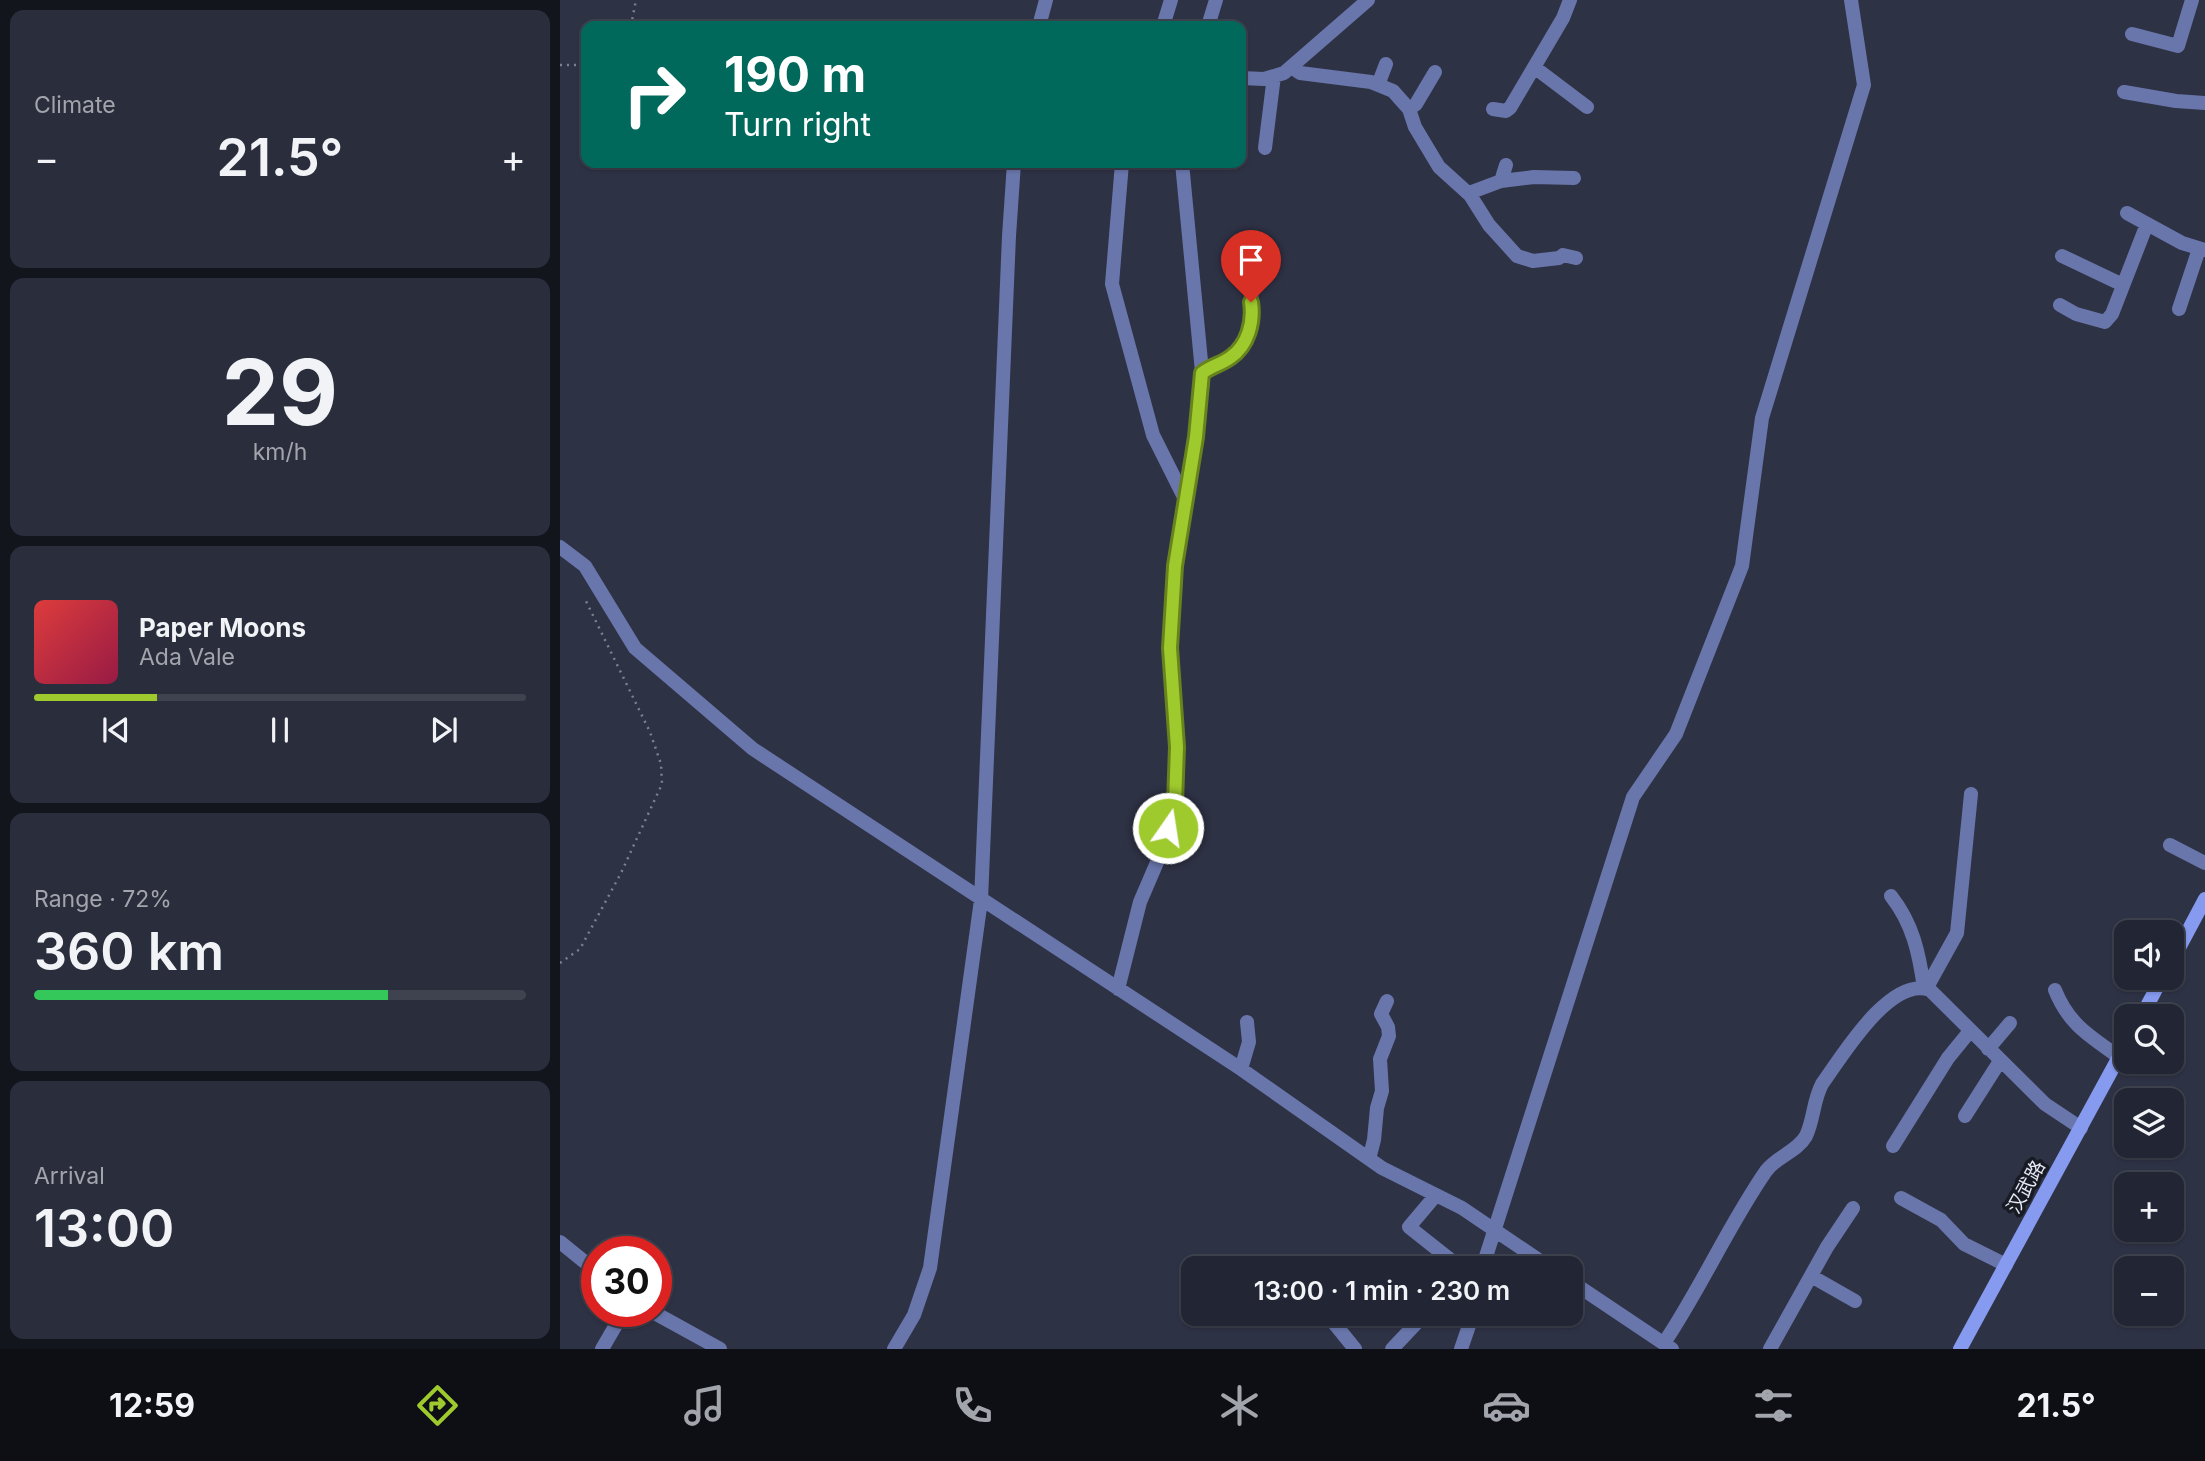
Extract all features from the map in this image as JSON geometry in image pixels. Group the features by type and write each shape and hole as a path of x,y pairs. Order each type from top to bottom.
{"main road":[{"path":"2184,938 2205,899"},
{"name":"汉武路","path":"1961,1349 2114,1068"}],"street":[{"path":"1040,21 1046,0"},
{"path":"1165,21 1171,0"},
{"path":"1210,21 1216,0"},
{"path":"1246,78 1264,79 1284,73 1368,0"},
{"path":"1493,109 1506,111 1510,108 1563,18 1570,0"},
{"path":"1486,1256 1633,797 1676,734 1742,566 1762,418 1864,85 1851,0"},
{"path":"2132,34 2178,46 2196,3"},
{"path":"1378,85 1386,64"},
{"path":"1291,67 1300,73 1371,82 1387,87 1400,97 1409,109 1415,127 1445,175 1469,193 1489,225 1517,256 1533,261 1559,258 1563,255 1576,258"},
{"path":"1534,67 1587,107"},
{"path":"1409,109 1416,104 1435,72"},
{"path":"1265,148 1274,76"},
{"path":"2124,92 2176,102 2205,103"},
{"path":"1501,181 1506,165"},
{"path":"894,1349 914,1315 930,1268 981,900 1007,263 1014,168"},
{"path":"1122,168 1112,284 1153,435 1185,499"},
{"path":"1118,989 1140,902 1161,853 1175,803 1177,747 1170,648 1175,566 1196,437 1202,373 1182,168"},
{"path":"1469,193 1501,181 1534,177 1574,178"},
{"path":"2127,213 2182,243 2202,249 2179,309"},
{"path":"2060,305 2076,314 2105,322 2112,314 2147,225"},
{"path":"2062,256 2123,285"},
{"path":"1202,373 1233,356 1241,347 1251,324 1250,281 1258,267 1268,263"},
{"path":"560,547 584,566 635,648 752,749 1241,1069 1368,1159 1462,1208 1533,1256"},
{"path":"1583,1289 1668,1346 1716,1251 1768,1169 1783,1155 1799,1146 1805,1138 1822,1084 1859,1032 1885,1003 1925,988 1957,933 1971,794"},
{"path":"2170,845 2205,863"},
{"path":"1891,896 1909,923 1920,955 1925,988 2045,1104 2081,1128"},
{"path":"2055,990 2073,1023 2114,1046"},
{"path":"1368,1159 1382,1091 1380,1059 1389,1036 1388,1027 1381,1014 1387,1001"},
{"path":"1241,1069 1249,1042 1247,1022"},
{"path":"1988,1049 2010,1023"},
{"path":"1893,1146 1948,1058 1970,1031"},
{"path":"1965,1116 2000,1061"},
{"path":"1436,1195 1409,1227 1446,1256"},
{"path":"1901,1198 1941,1220 1964,1244 2006,1265"},
{"path":"1770,1349 1827,1247 1853,1208"},
{"path":"560,1241 581,1259"},
{"path":"1811,1276 1855,1301"},
{"path":"672,1323 720,1349"},
{"path":"1336,1326 1355,1349"},
{"path":"1392,1349 1414,1326"},
{"path":"1461,1349 1469,1326"},
{"path":"602,1349 615,1327"}],"path":[{"path":"632,21 636,0"},
{"path":"560,65 581,65"},
{"path":"560,963 580,948 621,873 662,784 661,764 650,732 581,590"}],"route":[{"path":"1168,828 1175,803 1177,747 1170,648 1175,566 1196,437 1202,373 1233,356 1241,347 1251,324 1251,302"}]}
